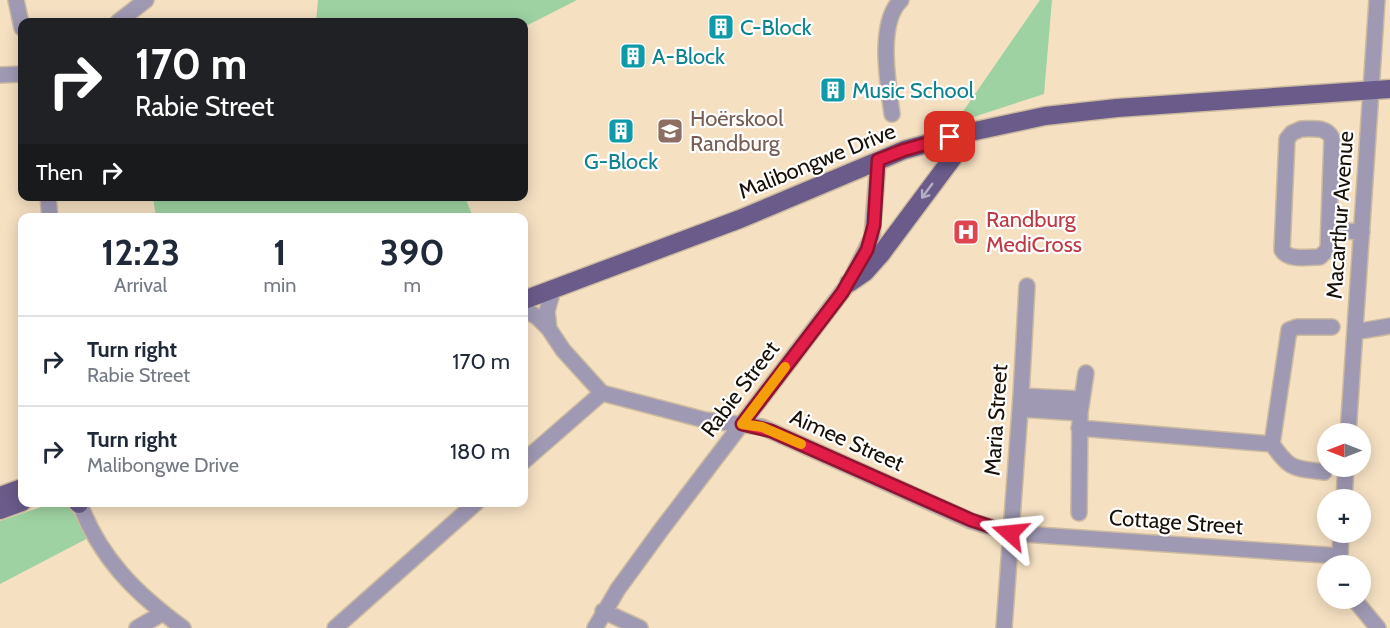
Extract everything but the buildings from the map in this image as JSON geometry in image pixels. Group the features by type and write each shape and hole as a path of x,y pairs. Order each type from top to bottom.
{"main road":[{"name":"Malibongwe Drive","path":"528,298 877,166 963,144 1075,123 1371,93 1390,89"},
{"name":"Malibongwe Drive","path":"528,306 934,141 1045,116 1149,105 1371,93 1390,95"},
{"path":"849,283 865,272 881,254 963,144"},
{"path":"0,496 18,489"},
{"path":"0,510 18,503"}],"street":[{"path":"16,0 20,18"},
{"path":"123,18 146,0"},
{"path":"892,114 887,32 891,12 901,0"},
{"name":"Macarthur Avenue","path":"1349,423 1377,0"},
{"path":"0,75 18,74"},
{"path":"1324,130 1331,136 1329,230 1328,249 1322,256 1288,257 1283,254 1281,232 1287,140 1295,131 1324,130"},
{"name":"Rabie Street","path":"595,628 603,611 661,530 849,283 872,237 877,166"},
{"path":"1329,230 1362,232"},
{"name":"Maria Street","path":"1004,628 1027,286"},
{"path":"549,329 547,311 551,297"},
{"path":"528,311 549,329 562,350 602,393 528,458"},
{"path":"1355,332 1390,326"},
{"path":"1272,444 1289,330 1297,327 1332,327"},
{"path":"1079,513 1080,413 1086,373"},
{"name":"Aimee Street","path":"602,393 699,418 771,431 971,520 1010,533"},
{"path":"1021,402 1272,444 1286,463 1291,466 1317,470"},
{"path":"80,507 87,524 114,567 163,613 183,628"},
{"path":"335,628 471,507"},
{"name":"Cottage Street","path":"1010,533 1317,559"},
{"path":"1362,609 1378,628"},
{"path":"603,611 640,628"},
{"path":"137,628 163,613"}],"green space":[{"path":"318,0 577,0 528,25 528,18 316,18"},
{"path":"1040,0 1052,0 1044,94 955,123"},
{"path":"154,201 467,201 471,213 155,213"},
{"path":"41,507 69,507 92,536 0,584 0,521"}],"slow traffic":[{"path":"785,367 742,424 762,427 801,444"}],"place":[{"name":"C-Block","path":"721,27"},
{"name":"A-Block","path":"633,56"},
{"name":"Music School","path":"833,90"},
{"name":"G-Block","path":"621,131"},
{"name":"Hoërskool Randburg","path":"670,131"},
{"name":"Randburg MediCross","path":"966,232"}],"route":[{"path":"950,137 878,160 874,225 867,250 842,293 742,424 762,427 971,520 1010,533"}]}
